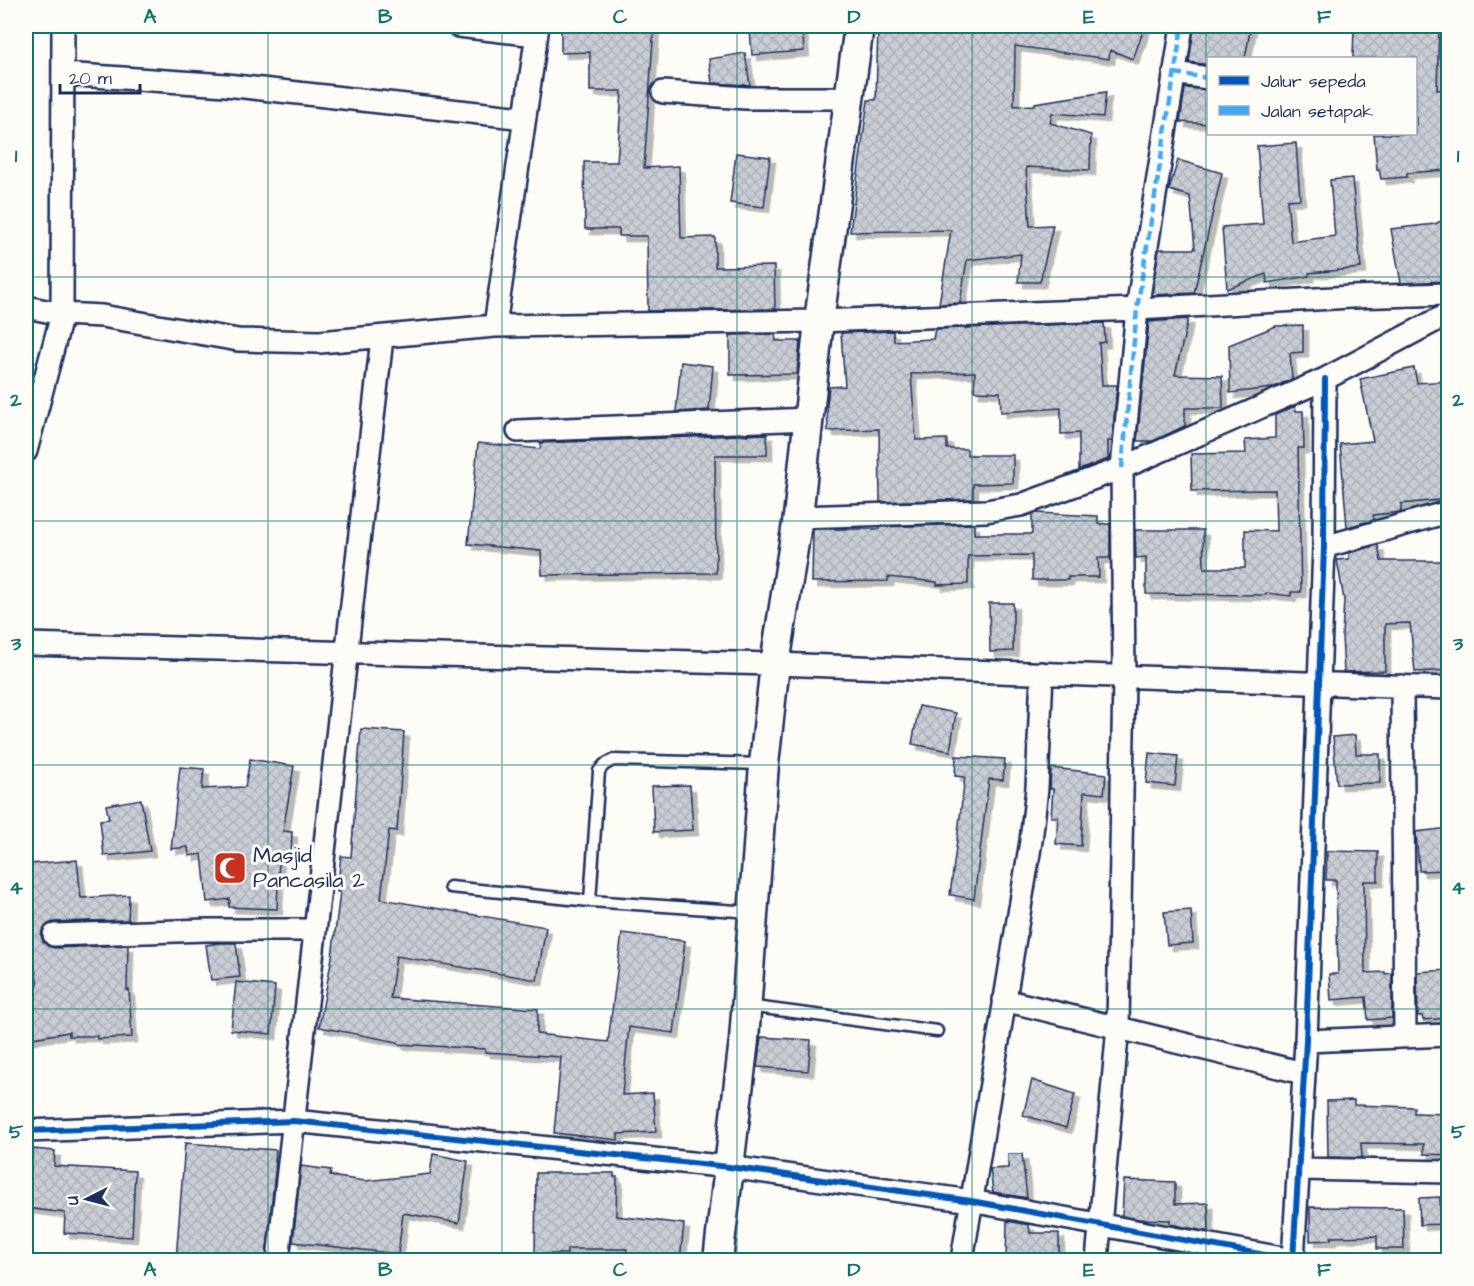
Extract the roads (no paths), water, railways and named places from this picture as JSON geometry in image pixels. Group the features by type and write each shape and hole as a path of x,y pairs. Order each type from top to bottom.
{"main road":[{"path":"718,1260 746,1006 764,764 775,664 798,517 819,321 859,26"}],"street":[{"path":"26,451 62,314 63,26"},
{"path":"458,26 537,30 495,326"},
{"path":"1097,1260 1118,1026 1124,677 1122,468 1137,309 1182,26"},
{"path":"1174,73 1207,78"},
{"path":"63,74 226,85 524,118"},
{"path":"663,92 746,99 850,98"},
{"path":"26,307 62,314 102,316 238,340 320,342 495,326 819,321 1449,294"},
{"path":"798,517 987,511 1022,504 1122,468 1325,379 1449,314"},
{"path":"278,1260 382,338"},
{"path":"26,1131 294,1121 729,1167 972,1201 1293,1260 1302,1073 1306,1041 1324,547 1325,379"},
{"path":"518,432 810,419"},
{"path":"1324,547 1449,512"},
{"path":"26,644 775,664 1449,688"},
{"path":"962,1260 1030,842 1037,788 1042,673"},
{"path":"1402,686 1405,1036"},
{"path":"54,935 207,930 315,930"},
{"path":"1004,1000 1118,1026 1302,1073"},
{"path":"1306,1041 1449,1035"},
{"path":"1299,1169 1449,1172"}],"lane":[{"path":"590,901 599,771 604,765 613,760 764,764"},
{"path":"450,887 590,901 754,912"},
{"path":"746,1006 937,1031"}],"place":[{"name":"Masjid Pancasila 2","path":"230,868"}]}
